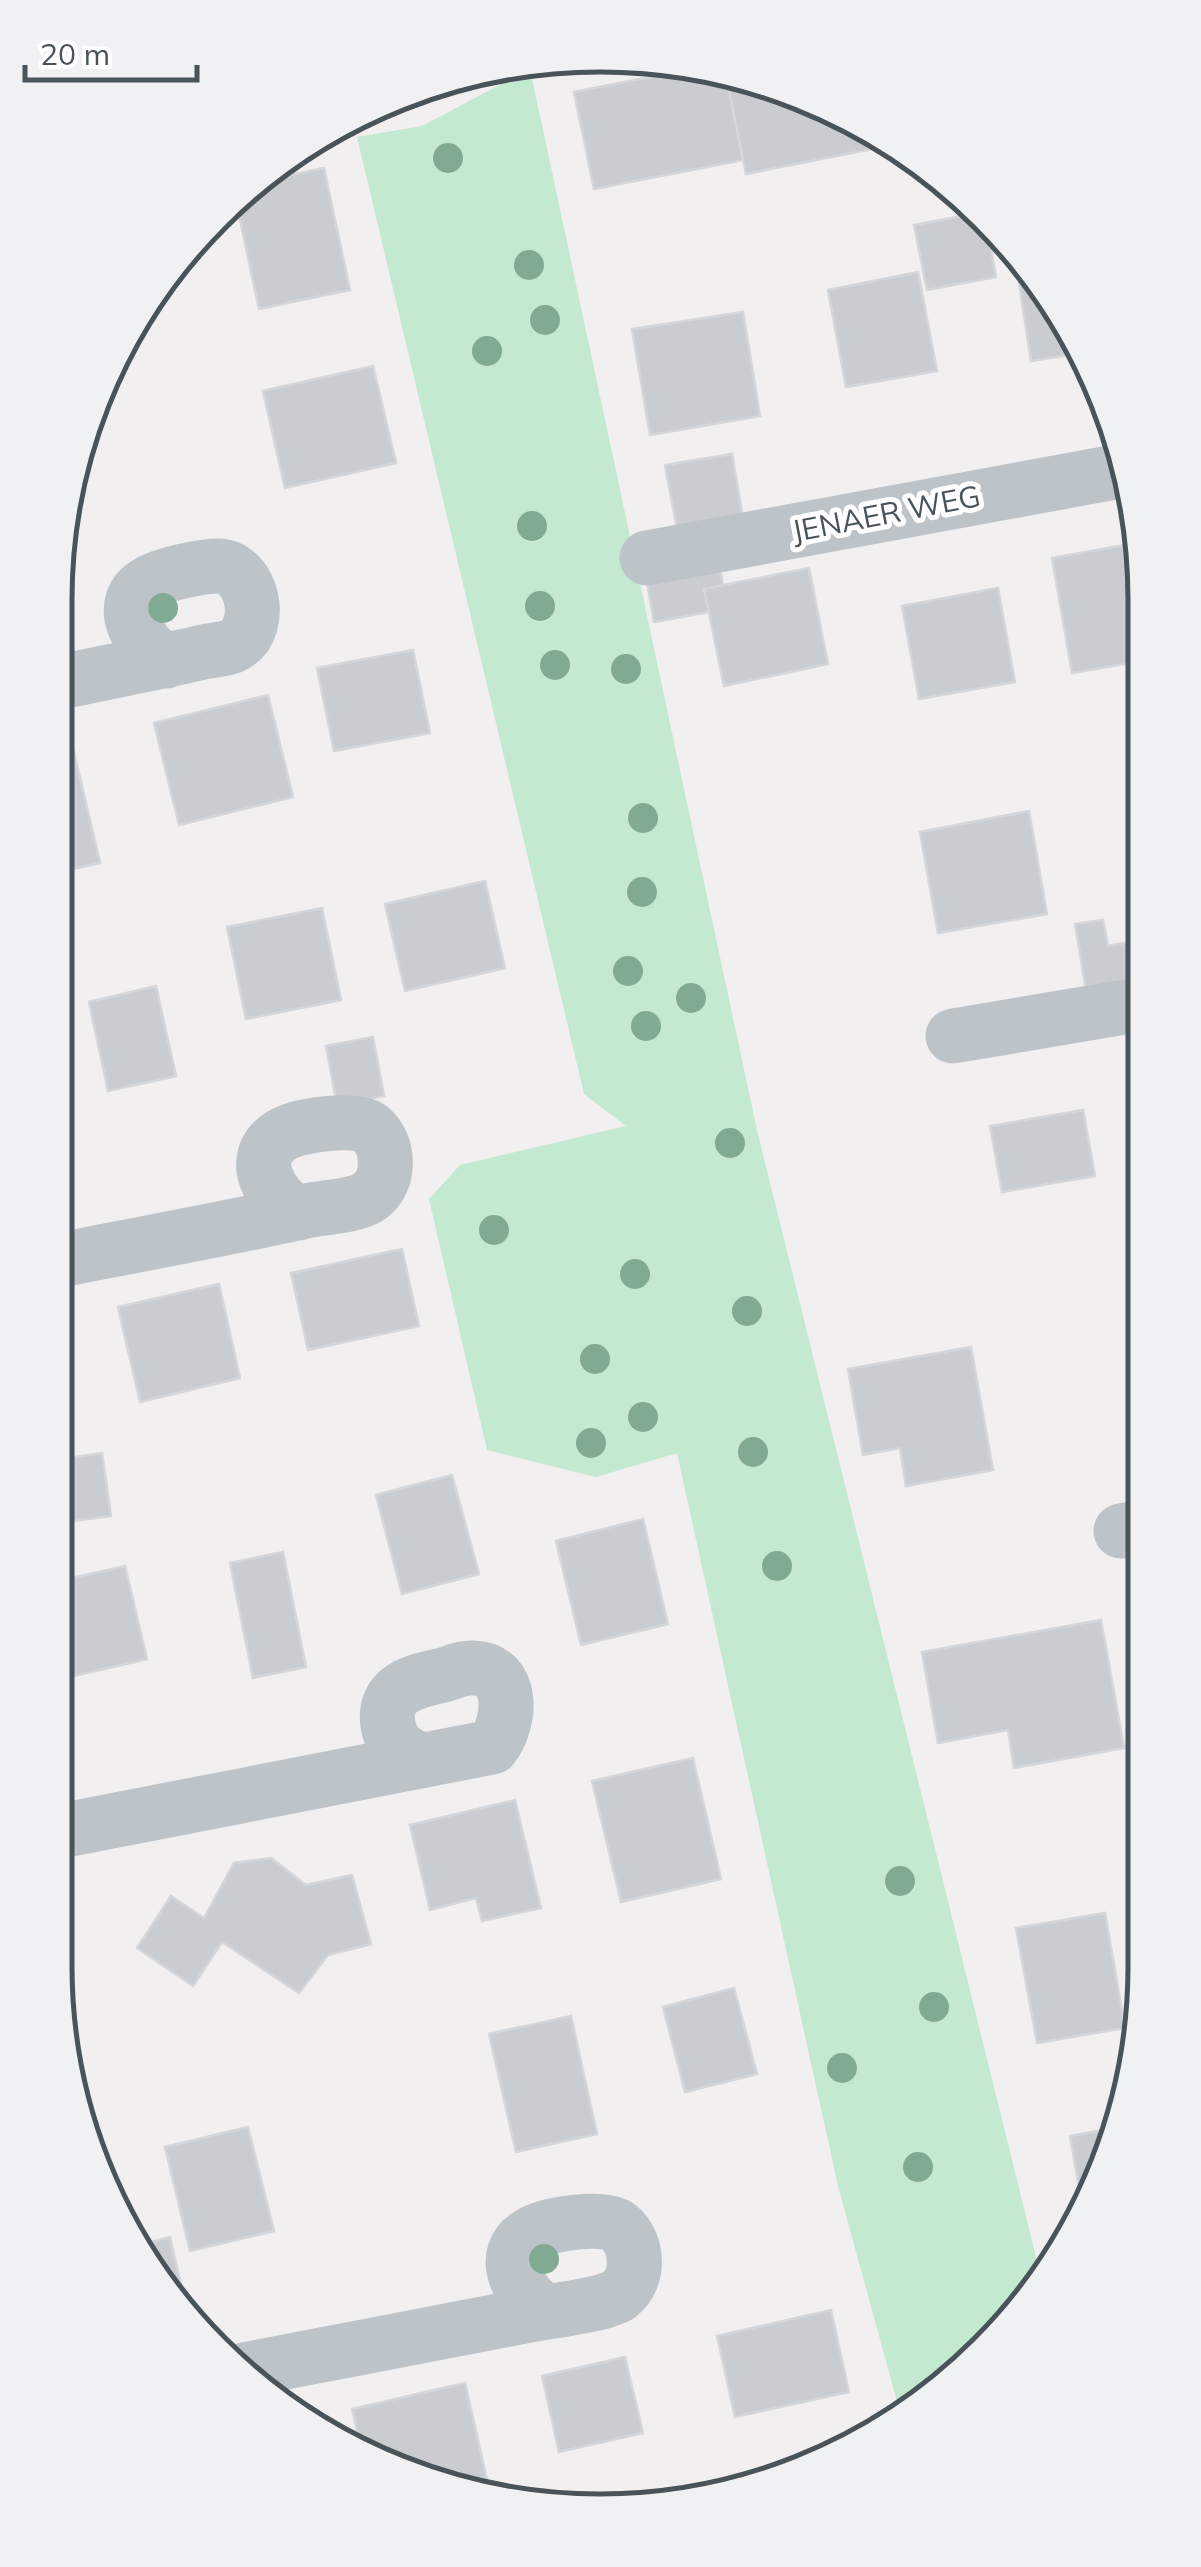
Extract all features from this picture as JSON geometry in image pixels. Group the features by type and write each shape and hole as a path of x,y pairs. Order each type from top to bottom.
{"street":[{"name":"JENAER WEG","path":"647,558 1113,472"},
{"path":"72,679 166,660"},
{"path":"953,1036 1128,1007"},
{"path":"72,1258 298,1213"},
{"path":"72,1829 423,1760"},
{"path":"257,2367 547,2312"}],"green space":[{"path":"532,77 757,1130 1038,2263 974,2340 898,2403 838,2186 677,1453 596,1477 487,1450 429,1199 460,1165 626,1126 584,1094 357,137 422,126 507,81"}],"building":[{"path":"656,76 729,88 743,160 594,189 574,92"},
{"path":"729,88 803,113 874,149 746,174"},
{"path":"324,168 350,290 259,309 239,216 287,176"},
{"path":"962,216 990,245 996,277 927,290 914,225"},
{"path":"918,272 937,371 846,387 828,290"},
{"path":"1018,278 1068,355 1031,361"},
{"path":"743,312 760,416 650,435 632,329"},
{"path":"373,366 396,463 285,488 263,391"},
{"path":"732,454 743,518 677,529 665,465"},
{"path":"1125,545 1128,663 1072,673 1052,558"},
{"path":"719,563 723,586 704,589 709,612 654,622 646,577"},
{"path":"809,568 828,664 724,686 704,589"},
{"path":"998,588 1015,682 919,699 902,606"},
{"path":"413,650 430,733 334,751 317,668"},
{"path":"268,695 293,797 179,825 154,723"},
{"path":"72,744 100,863 72,869"},
{"path":"1029,811 1047,914 938,933 920,832"},
{"path":"485,881 505,968 405,991 385,904"},
{"path":"322,908 341,1000 246,1019 227,927"},
{"path":"1103,920 1108,946 1128,942 1128,982 1086,990 1075,924"},
{"path":"156,986 176,1076 108,1091 89,1002"},
{"path":"373,1037 384,1096 337,1105 326,1046"},
{"path":"1083,1110 1095,1176 1002,1192 990,1126"},
{"path":"402,1249 419,1326 308,1350 291,1273"},
{"path":"219,1284 240,1378 140,1402 118,1307"},
{"path":"971,1347 993,1470 906,1486 900,1448 863,1455 848,1369"},
{"path":"102,1453 111,1516 72,1521 72,1458"},
{"path":"452,1475 479,1574 402,1594 376,1495"},
{"path":"643,1519 668,1624 581,1645 556,1541"},
{"path":"283,1552 306,1667 253,1678 230,1563"},
{"path":"125,1566 147,1659 74,1676 72,1578"},
{"path":"1101,1620 1124,1748 1014,1768 1008,1730 938,1743 922,1652"},
{"path":"693,1758 721,1879 621,1902 592,1781"},
{"path":"515,1800 541,1908 482,1921 476,1898 430,1910 410,1825"},
{"path":"271,1858 306,1885 352,1875 371,1944 328,1955 299,1993 222,1942 193,1986 137,1948 171,1896 204,1918 234,1863"},
{"path":"1105,1913 1125,2028 1037,2043 1016,1928"},
{"path":"734,1988 757,2074 685,2092 663,2007"},
{"path":"571,2016 597,2134 516,2152 489,2034"},
{"path":"248,2127 274,2231 190,2251 165,2147"},
{"path":"1102,2130 1079,2188 1070,2136"},
{"path":"170,2237 182,2288 161,2260 150,2242"},
{"path":"831,2310 849,2392 735,2417 717,2336"},
{"path":"625,2357 643,2433 559,2452 542,2376"},
{"path":"465,2383 487,2482 431,2466 358,2435 352,2409"}]}
